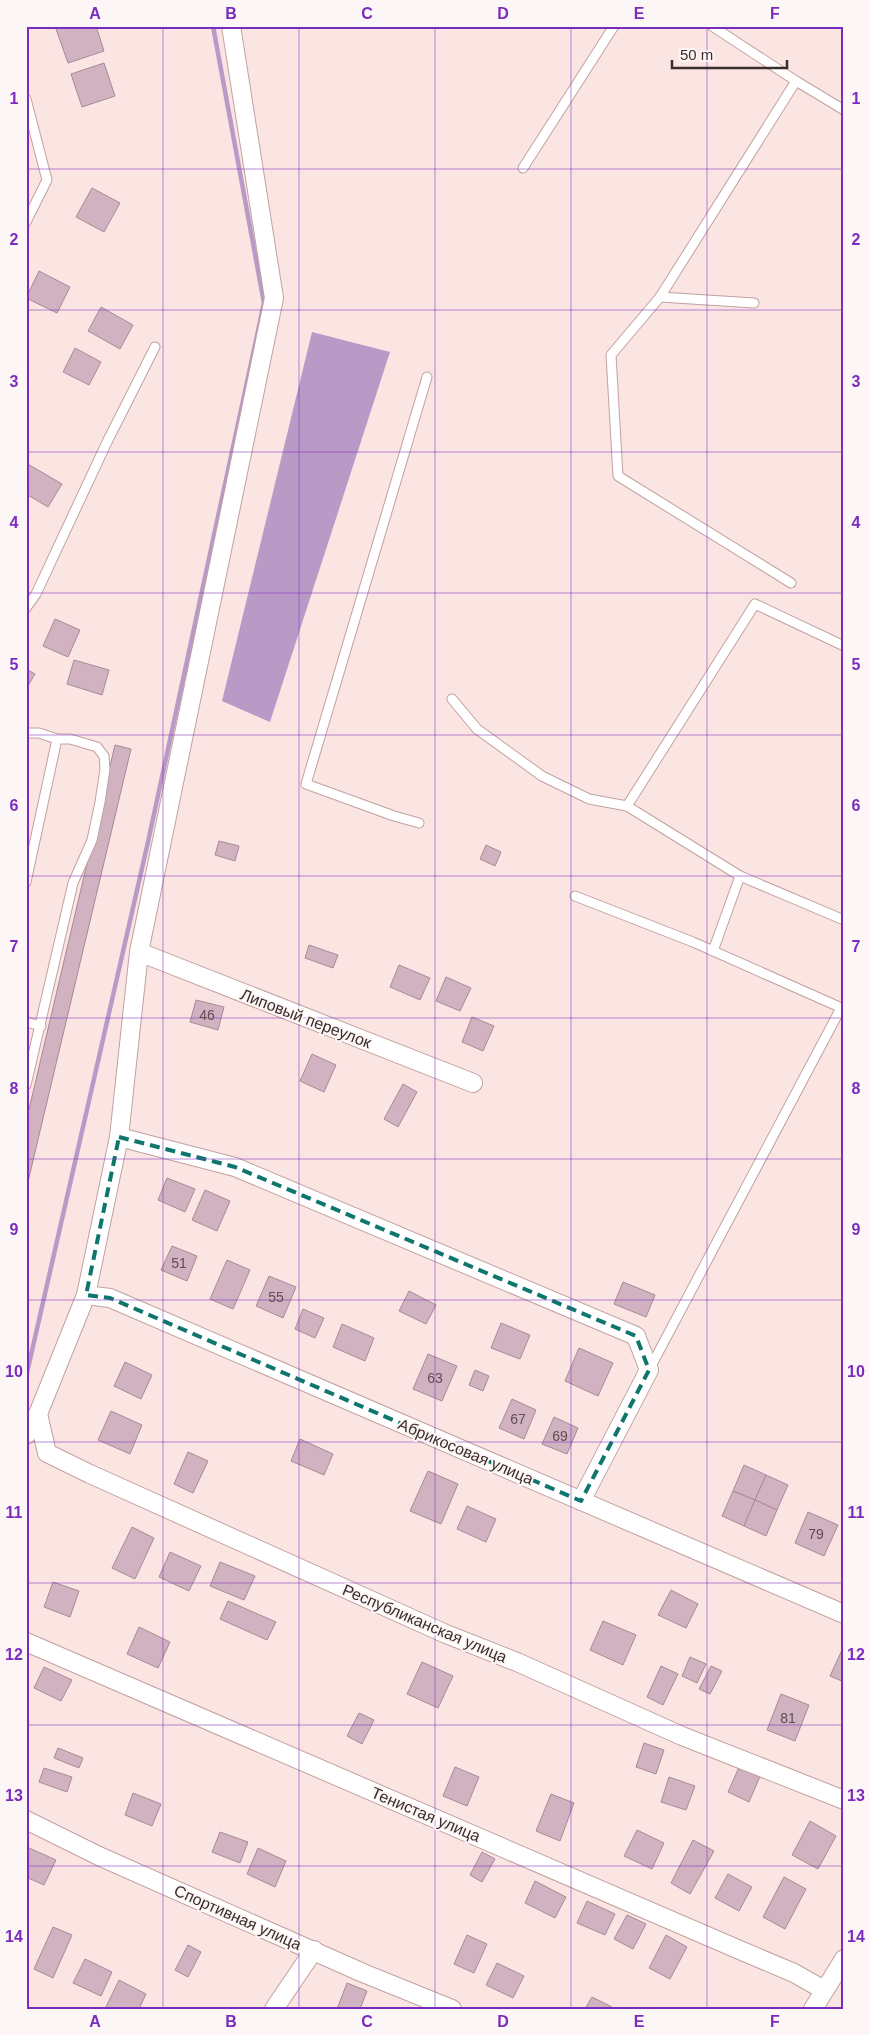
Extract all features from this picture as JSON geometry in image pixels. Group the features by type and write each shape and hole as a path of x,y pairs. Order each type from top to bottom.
{"street":[{"path":"26,1435 38,1414 86,1295 119,1137 139,952 274,298 231,26"},
{"name":"Липовый переулок","path":"139,952 473,1083"},
{"path":"119,1137 235,1167 636,1336 648,1370 581,1501"},
{"name":"Абрикосовая улица","path":"86,1295 110,1298 844,1614"},
{"name":"Республиканская улица","path":"38,1414 47,1453 81,1470 446,1634 517,1662 682,1736 844,1800"},
{"name":"Тенистая улица","path":"26,1642 760,1958 794,1973 824,1990"},
{"name":"Спортивная улица","path":"26,1820 101,1858 363,1973 452,2009"},
{"path":"274,2009 314,1950"},
{"path":"813,2009 844,1959"}],"lane":[{"path":"523,168 614,26"},
{"path":"712,26 844,110"},
{"path":"791,583 618,476 611,355 660,298 796,81"},
{"path":"26,99 47,180 26,222"},
{"path":"660,298 754,303"},
{"path":"26,608 36,594 154,347"},
{"path":"419,823 394,816 306,784 427,377"},
{"path":"627,806 755,604 844,646"},
{"path":"452,699 477,729 542,776 589,799 627,806 740,876 844,920"},
{"path":"26,733 38,733 57,739 70,739 97,747 104,756 105,769 92,840 73,883 26,1085"},
{"path":"26,882 57,739"},
{"path":"713,951 740,876"},
{"path":"575,896 713,951 842,1008 648,1370"},
{"path":"26,1022 41,1026"}],"highlighted area":[{"path":"119,1137 235,1167 636,1336 649,1370 581,1501 110,1298 86,1295"}],"shaded area":[{"path":"312,332 390,352 270,722 222,701"}],"building":[{"path":"63,26 96,26 104,51 68,63 56,29"},
{"path":"104,63 115,96 82,107 71,74"},
{"path":"92,188 120,203 104,232 76,217"},
{"path":"39,271 70,287 57,313 26,298"},
{"path":"101,307 133,325 120,349 88,331"},
{"path":"75,348 101,362 89,385 63,372"},
{"path":"26,463 62,484 48,507 26,494"},
{"path":"55,619 80,630 68,657 43,646"},
{"path":"74,660 109,670 102,695 67,684"},
{"path":"26,669 35,674 26,689"},
{"path":"115,745 131,749 26,1190 26,1122"},
{"path":"219,841 239,846 235,861 215,855"},
{"path":"486,845 501,852 495,866 480,859"},
{"path":"309,945 338,955 333,968 305,958"},
{"path":"399,965 430,978 420,1000 390,987"},
{"path":"446,977 471,988 460,1011 436,1001"},
{"path":"196,1000 224,1007 218,1030 190,1022"},
{"path":"472,1017 494,1026 483,1051 462,1042"},
{"path":"312,1054 336,1065 324,1092 300,1081"},
{"path":"403,1084 417,1092 398,1127 384,1119"},
{"path":"167,1178 195,1189 185,1212 158,1200"},
{"path":"205,1190 230,1201 217,1231 192,1220"},
{"path":"172,1246 197,1256 187,1281 161,1270"},
{"path":"227,1260 250,1270 233,1309 210,1299"},
{"path":"269,1276 296,1287 283,1318 256,1306"},
{"path":"623,1282 655,1295 646,1317 614,1304"},
{"path":"409,1291 436,1305 426,1324 399,1311"},
{"path":"303,1309 324,1318 315,1338 295,1329"},
{"path":"501,1323 530,1335 520,1359 491,1348"},
{"path":"342,1324 374,1338 365,1361 333,1347"},
{"path":"579,1348 613,1363 598,1396 565,1381"},
{"path":"428,1354 457,1366 442,1401 413,1389"},
{"path":"125,1362 152,1375 141,1399 114,1386"},
{"path":"475,1370 489,1376 483,1391 469,1385"},
{"path":"512,1399 536,1410 524,1439 499,1428"},
{"path":"111,1411 142,1425 130,1454 98,1440"},
{"path":"554,1417 578,1428 567,1454 542,1444"},
{"path":"300,1439 333,1454 324,1475 291,1461"},
{"path":"188,1452 208,1461 193,1493 174,1484"},
{"path":"744,1465 766,1475 755,1500 733,1491"},
{"path":"428,1471 458,1484 441,1524 410,1511"},
{"path":"766,1475 788,1485 777,1510 755,1500"},
{"path":"733,1491 755,1500 744,1526 722,1516"},
{"path":"755,1500 777,1510 766,1536 744,1526"},
{"path":"467,1506 496,1519 486,1542 457,1529"},
{"path":"808,1512 838,1525 824,1556 795,1543"},
{"path":"132,1527 154,1538 135,1579 112,1568"},
{"path":"170,1552 201,1566 189,1591 159,1577"},
{"path":"220,1562 255,1576 244,1600 210,1586"},
{"path":"53,1582 79,1591 70,1617 44,1607"},
{"path":"671,1590 698,1604 686,1628 658,1615"},
{"path":"228,1601 276,1622 267,1640 220,1619"},
{"path":"603,1621 636,1635 623,1665 590,1650"},
{"path":"139,1627 170,1642 158,1668 127,1654"},
{"path":"842,1650 844,1651 844,1682 830,1676"},
{"path":"690,1657 706,1664 697,1683 682,1676"},
{"path":"422,1662 453,1676 438,1708 407,1694"},
{"path":"661,1666 678,1674 663,1705 647,1697"},
{"path":"711,1666 722,1671 710,1694 699,1689"},
{"path":"44,1667 72,1680 61,1701 34,1688"},
{"path":"781,1694 809,1705 795,1741 767,1730"},
{"path":"359,1713 374,1720 362,1744 347,1736"},
{"path":"644,1743 664,1750 656,1774 636,1767"},
{"path":"58,1748 83,1758 79,1768 54,1758"},
{"path":"740,1765 761,1774 749,1802 728,1792"},
{"path":"455,1767 479,1777 467,1806 443,1796"},
{"path":"44,1768 72,1777 67,1792 39,1782"},
{"path":"669,1777 695,1786 686,1810 661,1802"},
{"path":"133,1793 161,1804 152,1826 125,1815"},
{"path":"551,1794 574,1803 560,1841 536,1831"},
{"path":"810,1821 836,1836 818,1869 792,1855"},
{"path":"637,1830 664,1843 652,1869 624,1856"},
{"path":"220,1832 248,1842 240,1863 212,1852"},
{"path":"693,1840 714,1851 690,1894 671,1883"},
{"path":"27,1847 56,1860 44,1885 26,1877"},
{"path":"258,1848 286,1861 275,1887 247,1874"},
{"path":"482,1852 495,1859 482,1882 470,1875"},
{"path":"728,1874 752,1887 739,1911 715,1898"},
{"path":"784,1877 806,1889 785,1929 763,1917"},
{"path":"535,1881 566,1897 555,1918 525,1903"},
{"path":"587,1901 615,1914 605,1935 577,1923"},
{"path":"627,1915 646,1924 633,1949 614,1939"},
{"path":"53,1927 72,1935 53,1978 34,1969"},
{"path":"467,1935 487,1944 474,1973 454,1964"},
{"path":"666,1935 687,1947 670,1979 649,1968"},
{"path":"188,1945 201,1952 188,1977 175,1970"},
{"path":"85,1959 112,1972 101,1996 73,1983"},
{"path":"497,1963 524,1976 513,1998 486,1985"},
{"path":"119,1980 146,1994 139,2009 105,2009"},
{"path":"347,1983 367,1991 360,2009 337,2009"},
{"path":"592,1997 612,2007 611,2009 585,2009"}],"waterway":[{"path":"26,1377 148,842 264,303 213,26"}]}
